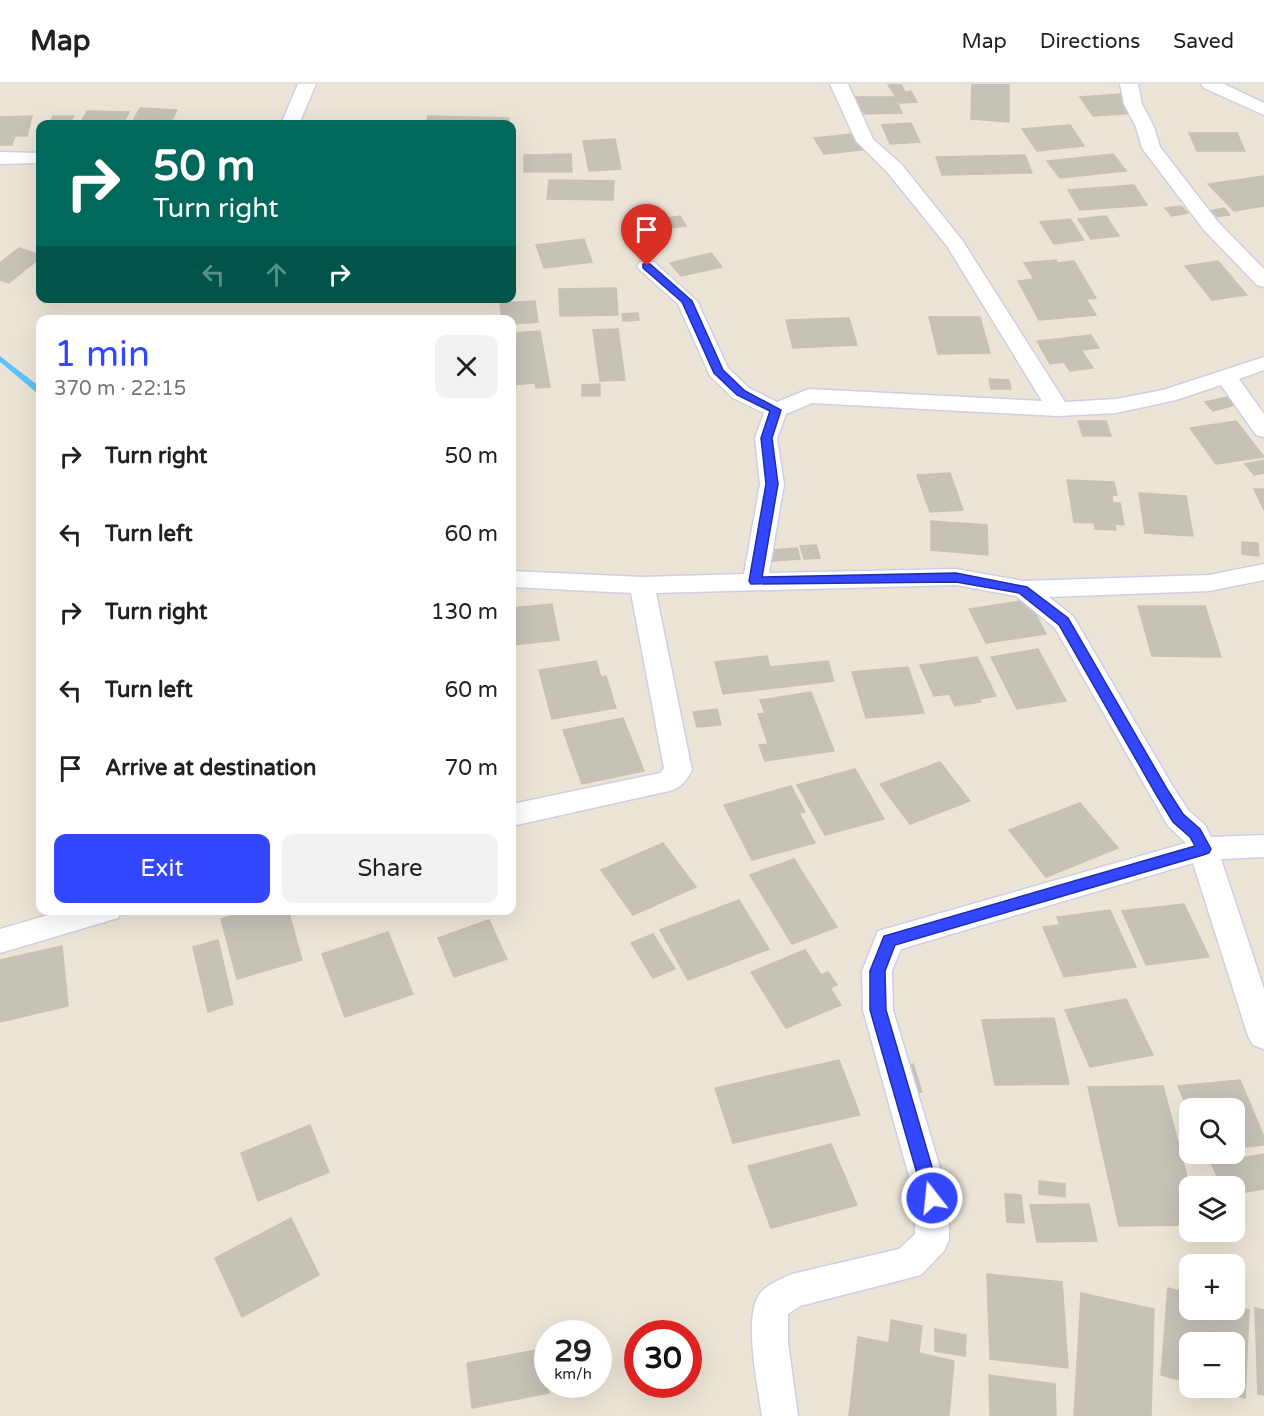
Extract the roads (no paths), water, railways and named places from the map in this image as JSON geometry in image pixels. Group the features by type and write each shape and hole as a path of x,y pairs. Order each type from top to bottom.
{"street":[{"path":"292,120 307,84"},
{"path":"839,84 866,141 895,169 955,244 1058,410"},
{"path":"1129,84 1133,104 1145,127 1151,148 1211,226 1264,281"},
{"path":"1210,84 1264,110"},
{"path":"0,158 36,158"},
{"path":"647,266 687,301 718,371 741,393 776,410"},
{"path":"755,581 772,484 766,438 776,410 809,396 1058,410 1116,406 1168,395 1264,363"},
{"path":"1225,375 1264,430"},
{"path":"516,579 642,585 956,577 1023,590 1209,583 1264,572"},
{"path":"516,815 669,781 678,770 642,585"},
{"path":"1023,590 1064,622 1178,818 1195,833 1203,849 1264,1036"},
{"path":"780,1416 770,1342 771,1306 792,1291 909,1263 932,1240 932,1198 878,1010 878,971 889,940 1203,849 1264,846"},
{"path":"0,941 91,915"}],"waterway":[{"path":"0,358 36,388"}]}
